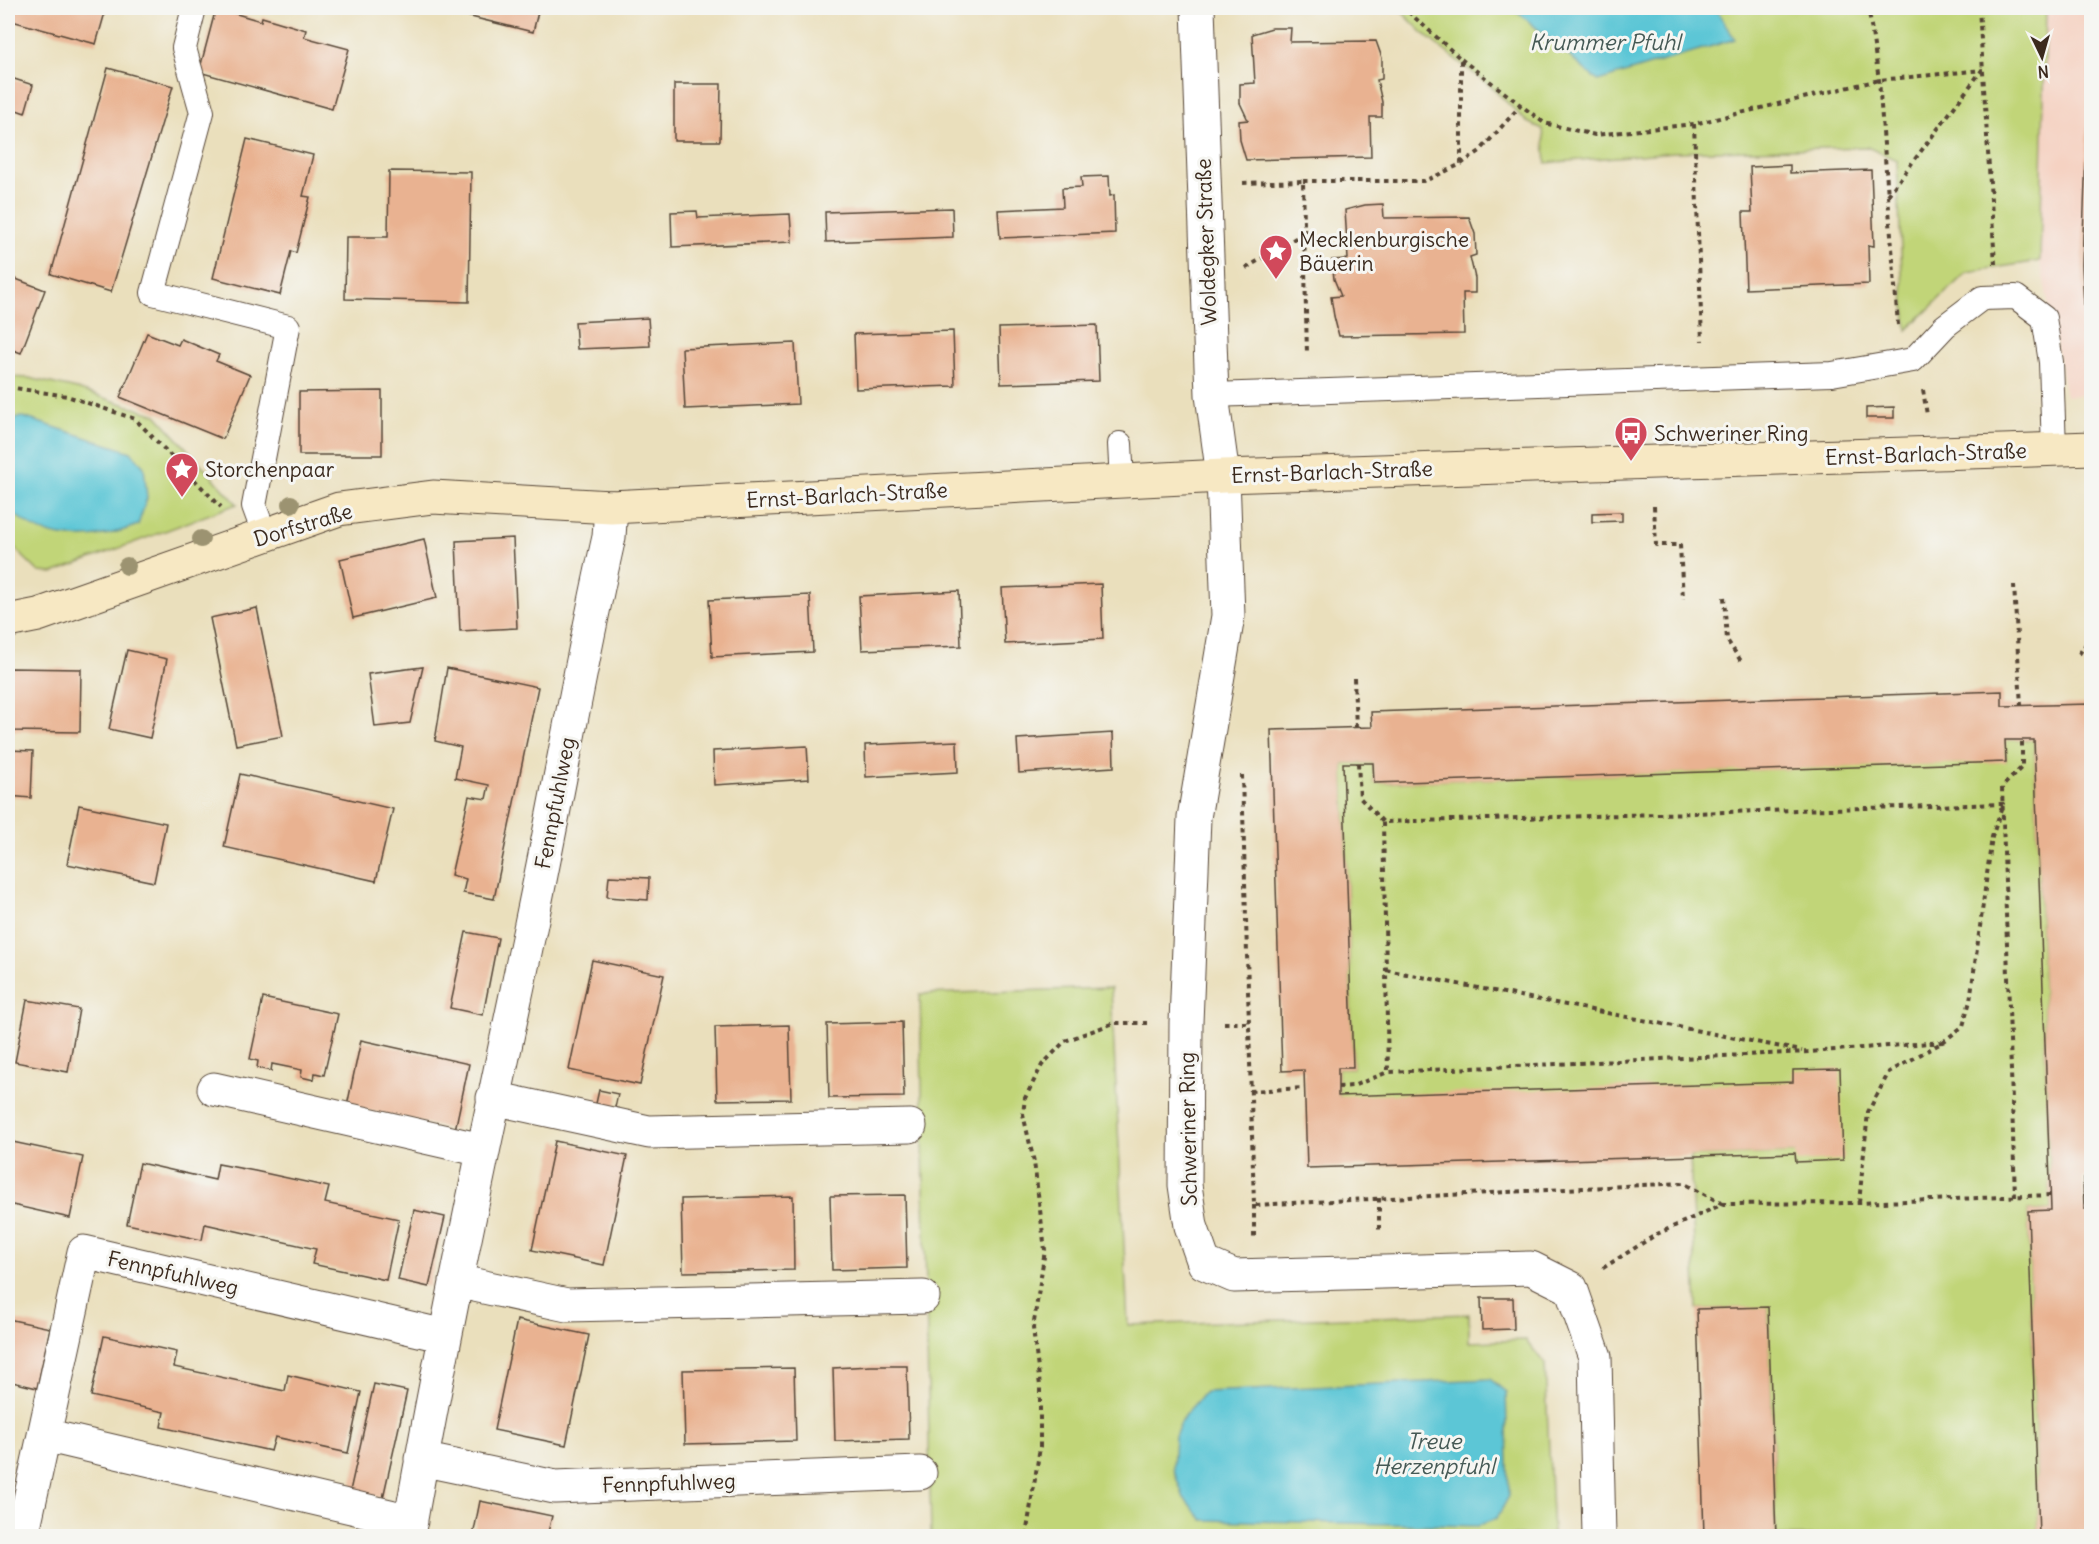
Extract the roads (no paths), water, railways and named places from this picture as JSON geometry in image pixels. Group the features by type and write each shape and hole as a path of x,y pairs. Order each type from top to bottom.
{"main road":[{"name":"Ernst-Barlach-Straße","path":"611,507 1223,476 2091,448"},
{"name":"Dorfstraße","path":"8,621 38,615 339,509 433,498 611,507"}],"street":[{"name":"Woldegker Straße","path":"1198,8 1212,394 1223,476"},
{"name":"Schweriner Ring","path":"1223,476 1228,616 1194,818 1186,1023 1185,1185 1191,1226 1204,1263 1234,1276 1531,1268 1571,1288 1595,1357 1599,1536"},
{"name":"Fennpfuhlweg","path":"44,1435 410,1529 421,1459 482,1150 531,923 609,537 611,507"},
{"path":"214,1089 482,1150"},
{"path":"493,1098 649,1132 910,1126"},
{"name":"Fennpfuhlweg","path":"22,1536 84,1252 445,1336"},
{"path":"456,1281 567,1305 923,1297"},
{"name":"Fennpfuhlweg","path":"421,1459 555,1487 920,1473"}],"lane":[{"path":"194,8 184,48 202,112 153,292 288,327 254,506 266,536"},
{"name":"Ernst-Barlach-Straße","path":"1212,394 1832,374 1913,360 1945,326 1982,298 2016,297 2044,318 2051,362 2054,450"},
{"path":"1120,444 1122,482"}],"water":[{"name":"Krummer Pfuhl","path":"1508,8 1715,8 1735,39 1598,81 1520,14"},
{"path":"23,417 131,452 144,467 147,498 138,525 104,535 68,537 30,526 8,510 8,419"},
{"name":"Treue Herzenpfuhl","path":"1490,1379 1506,1392 1509,1496 1497,1518 1478,1526 1203,1520 1184,1498 1173,1469 1175,1436 1184,1416 1205,1392"}],"place":[{"name":"Mecklenburgische Bäuerin","path":"1276,280"},
{"name":"Schweriner Ring","path":"1631,462"},
{"name":"Storchenpaar","path":"182,498"}]}
